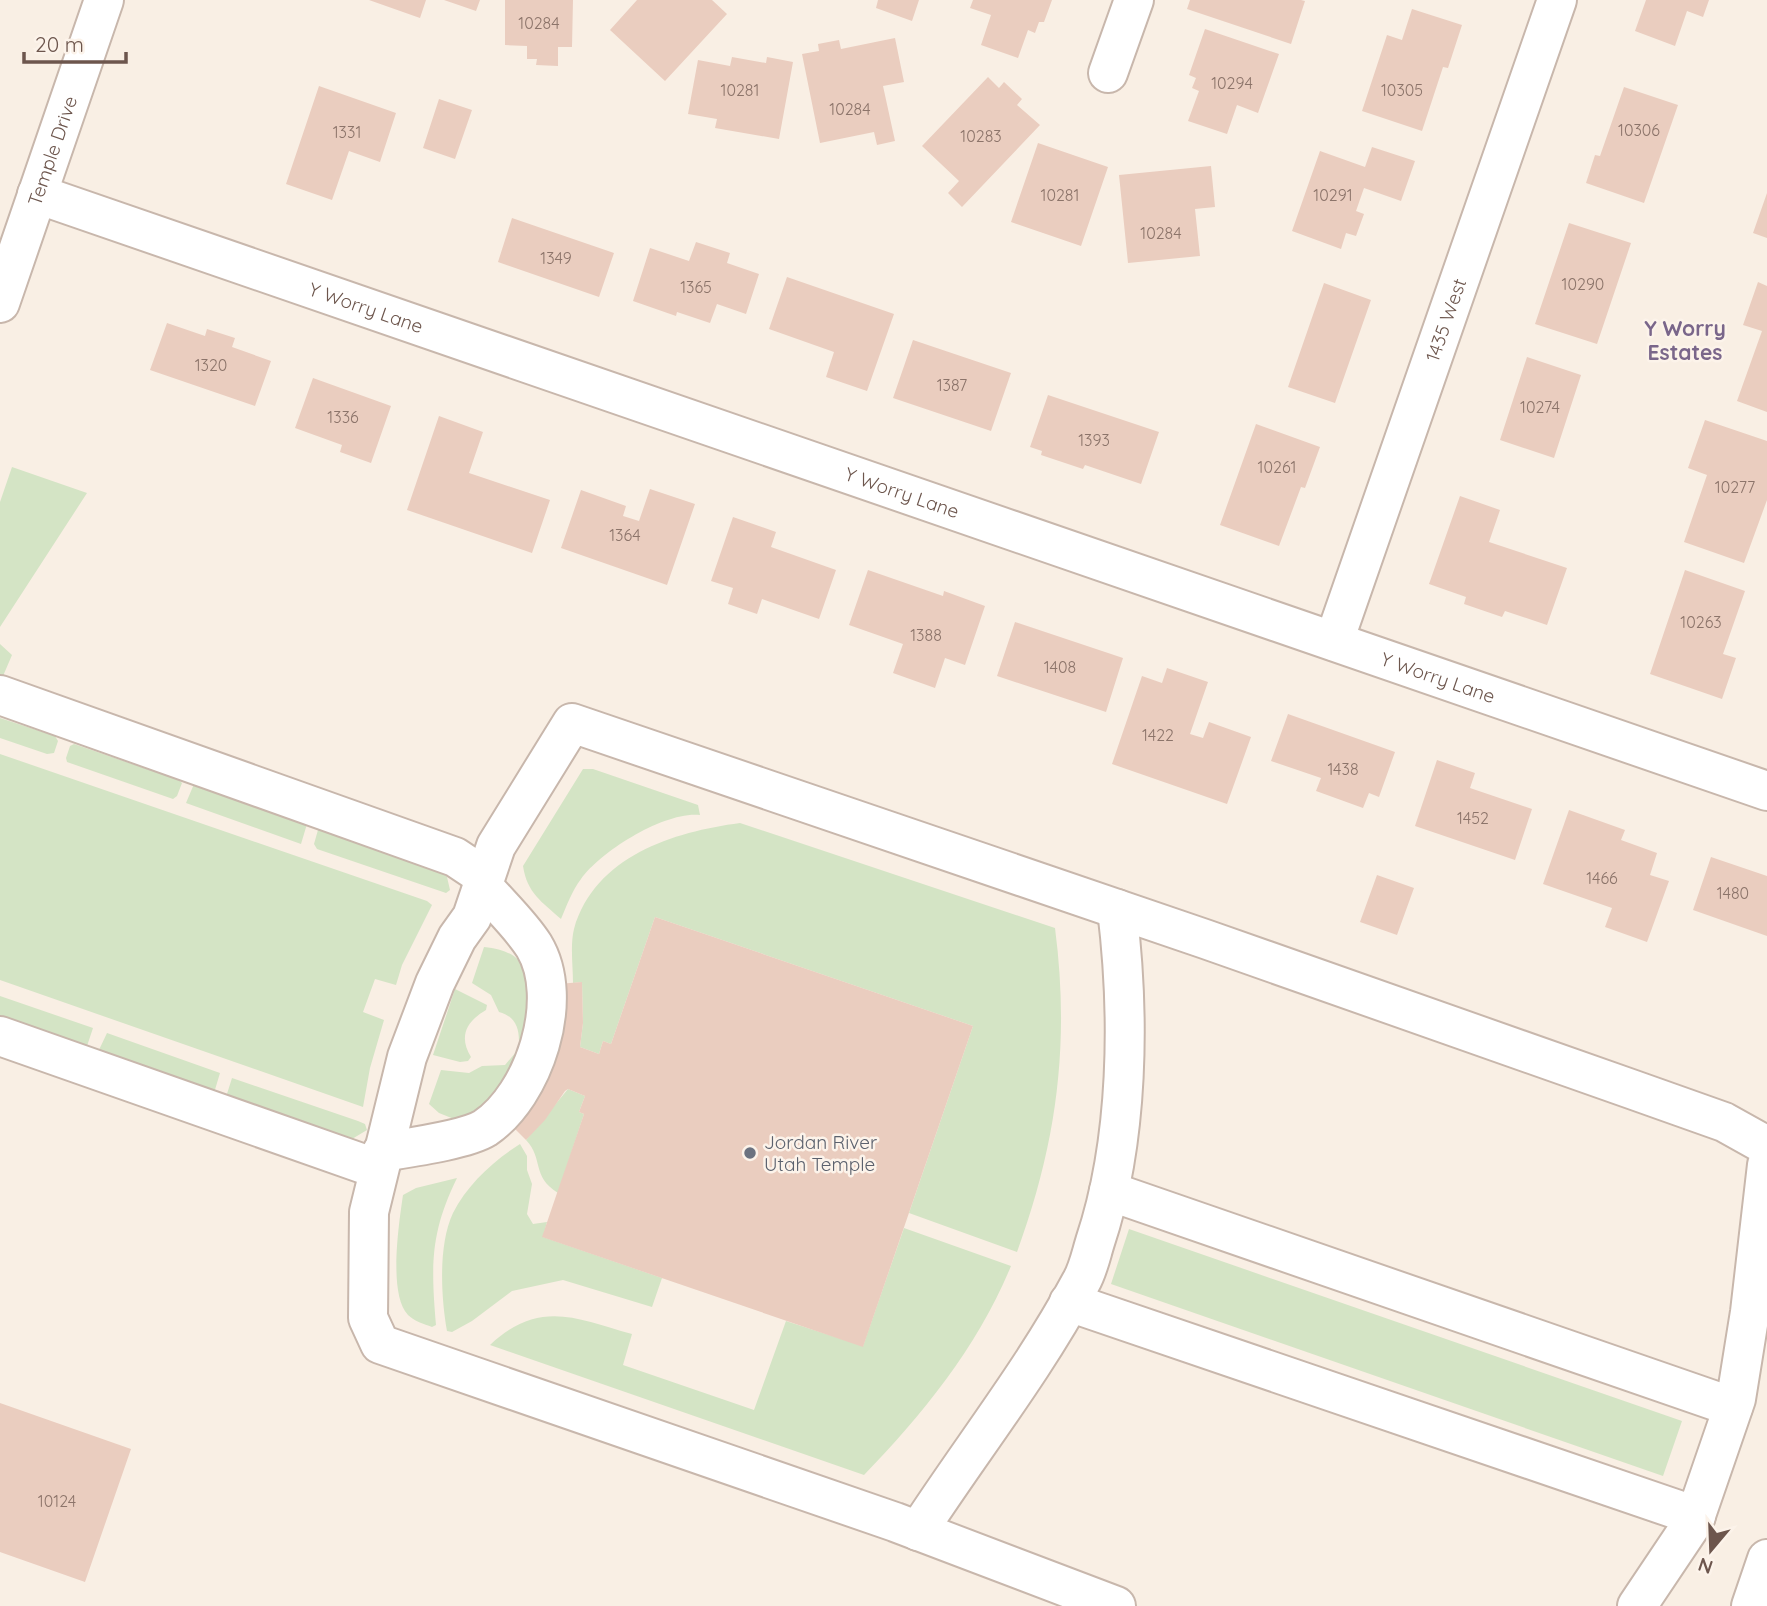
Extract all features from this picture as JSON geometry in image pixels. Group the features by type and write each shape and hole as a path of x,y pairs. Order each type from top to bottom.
{"street":[{"name":"Temple Drive","path":"0,303 104,0"},
{"path":"1108,73 1134,0"},
{"name":"1435 West","path":"1334,641 1556,0"},
{"name":"Y Worry Lane","path":"37,194 1767,791"},
{"path":"0,695 454,857 484,881 534,947 547,979 545,1021 537,1056 514,1100 484,1129 380,1161 0,1036"},
{"path":"1116,1606 918,1531 380,1344 368,1318 369,1212 407,1057 435,983 457,938 472,917 496,846 572,723 1117,909 1724,1122 1767,1146"},
{"path":"918,1531 1007,1404 1083,1280 1105,1212 1116,1149 1126,1048 1122,953 1117,909"},
{"path":"1637,1606 1696,1517 1733,1407 1758,1315 1767,1165"},
{"path":"1109,1191 1733,1407"},
{"path":"1069,1302 1696,1517"},
{"path":"1751,1606 1767,1559"}],"green space":[{"path":"12,467 87,493 0,627 0,502"},
{"path":"0,644 12,655 3,676 0,675"},
{"path":"0,718 55,736 58,741 54,753 47,754 0,738"},
{"path":"74,744 179,780 182,783 177,796 173,799 67,762 70,746"},
{"path":"0,754 427,901 432,905 402,965 396,985 375,979 363,1012 384,1020 370,1068 363,1107 0,980"},
{"path":"583,769 593,769 698,805 700,815 669,819 618,845 590,868 570,898 561,919 532,890 523,866"},
{"path":"194,784 307,824 301,844 186,803"},
{"path":"740,823 1055,928 1061,1012 1057,1092 1042,1172 1017,1252 909,1213 973,1026 655,917 611,1044 603,1041 599,1054 580,1047 583,1023 582,982 573,983 573,935 584,904 599,883 618,866 664,841"},
{"path":"322,828 439,869 447,877 450,890 446,893 317,849 314,844 318,830"},
{"path":"484,947 503,951 517,958 525,968 529,994 525,1043 519,1041 515,1022 499,1012 491,995 472,983"},
{"path":"455,989 487,1005 486,1010 469,1024 466,1030 465,1042 471,1057 468,1061 460,1062 433,1055"},
{"path":"0,996 93,1028 87,1046 0,1017"},
{"path":"107,1033 220,1073 214,1093 98,1052"},
{"path":"516,1052 519,1054 518,1059 482,1111 459,1121 439,1113 429,1104 441,1070 469,1073 482,1066 505,1065"},
{"path":"232,1078 358,1121 365,1124 367,1130 352,1139 226,1097"},
{"path":"568,1089 585,1096 579,1112 584,1114 558,1193 544,1180 535,1154 526,1140"},
{"path":"520,1144 527,1156 527,1170 532,1184 527,1214 533,1224 547,1222 543,1237 662,1278 652,1307 563,1280 512,1291 472,1321 452,1332 447,1331 442,1287 443,1255 453,1213 482,1174"},
{"path":"457,1178 442,1216 434,1250 436,1325 432,1327 408,1315 398,1291 396,1258 403,1195 416,1188"},
{"path":"904,1228 1011,1266 983,1324 948,1377 908,1427 864,1475 490,1345 508,1331 542,1317 558,1316 593,1322 632,1334 623,1365 754,1410 786,1321 863,1346"},
{"path":"1129,1229 1682,1421 1663,1476 1111,1284"}],"building":[{"path":"369,0 426,0 420,18"},
{"path":"444,0 480,0 476,11"},
{"path":"505,0 573,0 572,47 558,47 558,66 536,65 537,59 527,59 527,46 505,45"},
{"path":"637,0 712,0 727,14 665,81 610,30"},
{"path":"878,0 919,0 912,21 876,8"},
{"path":"973,0 1052,0 1044,22 1039,22 1035,33 1028,30 1018,58 981,45 991,15 970,8"},
{"path":"1190,0 1305,1 1291,44 1187,9"},
{"path":"1646,0 1709,0 1703,17 1687,11 1675,46 1635,31"},
{"path":"1412,9 1462,25 1448,68 1443,67 1422,131 1362,111 1387,35 1402,40"},
{"path":"1205,29 1279,54 1258,113 1237,105 1227,134 1188,121 1199,91 1192,88 1196,78 1189,75"},
{"path":"895,38 904,82 883,86 895,141 877,145 874,132 820,143 802,54 819,51 818,44 839,40 841,49"},
{"path":"732,57 766,63 767,57 793,62 779,139 715,128 717,119 688,114 698,60 730,66"},
{"path":"988,77 999,88 1004,82 1022,99 1017,105 1040,125 962,207 948,193 959,181 922,146"},
{"path":"319,86 396,113 380,162 349,151 332,200 286,184"},
{"path":"1624,87 1678,105 1644,203 1586,183 1595,155 1600,156"},
{"path":"439,99 472,110 455,159 423,148"},
{"path":"1038,143 1108,167 1081,246 1011,222"},
{"path":"1372,147 1415,161 1401,201 1364,188 1356,211 1364,214 1356,236 1346,233 1341,249 1292,231 1320,151 1365,167"},
{"path":"1211,166 1215,207 1195,209 1200,256 1128,263 1119,175"},
{"path":"1767,193 1767,238 1753,233"},
{"path":"512,218 614,253 599,297 498,262"},
{"path":"1569,223 1631,243 1597,344 1535,324"},
{"path":"696,242 730,253 727,263 759,274 746,314 717,304 710,323 677,312 676,316 633,301 650,248 689,261"},
{"path":"787,277 894,314 867,391 826,377 834,352 769,329"},
{"path":"1758,282 1767,286 1767,412 1737,401 1762,331 1743,325"},
{"path":"1324,283 1371,300 1335,403 1288,387"},
{"path":"167,323 205,336 207,329 235,338 232,347 271,361 255,406 150,370"},
{"path":"913,340 1011,373 991,431 893,398"},
{"path":"1527,357 1581,375 1554,458 1500,440"},
{"path":"313,378 391,406 371,463 340,452 342,445 295,428"},
{"path":"1048,395 1159,432 1141,484 1085,465 1083,469 1041,455 1042,451 1030,447"},
{"path":"439,416 483,432 469,473 550,500 532,553 407,510"},
{"path":"1705,420 1767,441 1767,500 1744,563 1684,542 1707,475 1688,468"},
{"path":"1256,424 1320,447 1305,488 1301,487 1279,546 1220,525"},
{"path":"650,489 695,504 667,585 561,548 581,490 626,506 623,516 639,521"},
{"path":"1460,496 1500,510 1489,542 1567,568 1547,625 1505,611 1502,617 1464,604 1466,597 1429,584"},
{"path":"733,517 776,532 771,547 836,570 819,619 762,599 757,614 728,604 733,588 711,581"},
{"path":"868,570 943,596 944,591 985,606 965,665 945,658 935,688 893,673 903,644 849,625"},
{"path":"1685,570 1745,591 1723,654 1736,658 1722,699 1650,674"},
{"path":"1015,622 1123,658 1106,712 997,676"},
{"path":"1167,668 1208,682 1190,734 1203,738 1209,722 1251,737 1227,804 1112,764 1142,676 1162,683"},
{"path":"1288,714 1395,752 1379,797 1369,793 1363,808 1316,791 1321,778 1271,761"},
{"path":"1437,760 1475,773 1470,788 1532,809 1515,860 1415,826"},
{"path":"1569,810 1625,830 1621,840 1657,853 1650,875 1669,881 1647,942 1605,927 1612,908 1543,884"},
{"path":"1711,857 1767,876 1767,936 1693,910"},
{"path":"1377,875 1414,888 1397,935 1360,922"},
{"name":"Jordan River Utah Temple","path":"655,917 973,1026 863,1347 542,1237 584,1114 579,1112 585,1096 568,1089 565,1091 545,1120 526,1140 510,1124 558,984 582,982 583,1023 580,1047 599,1054 603,1041 611,1044"},
{"path":"0,1403 131,1449 85,1582 0,1552"}],"place":[{"name":"Jordan River Utah Temple","path":"750,1153"}],"district":[{"name":"Y Worry Estates","path":"1685,340"}]}
